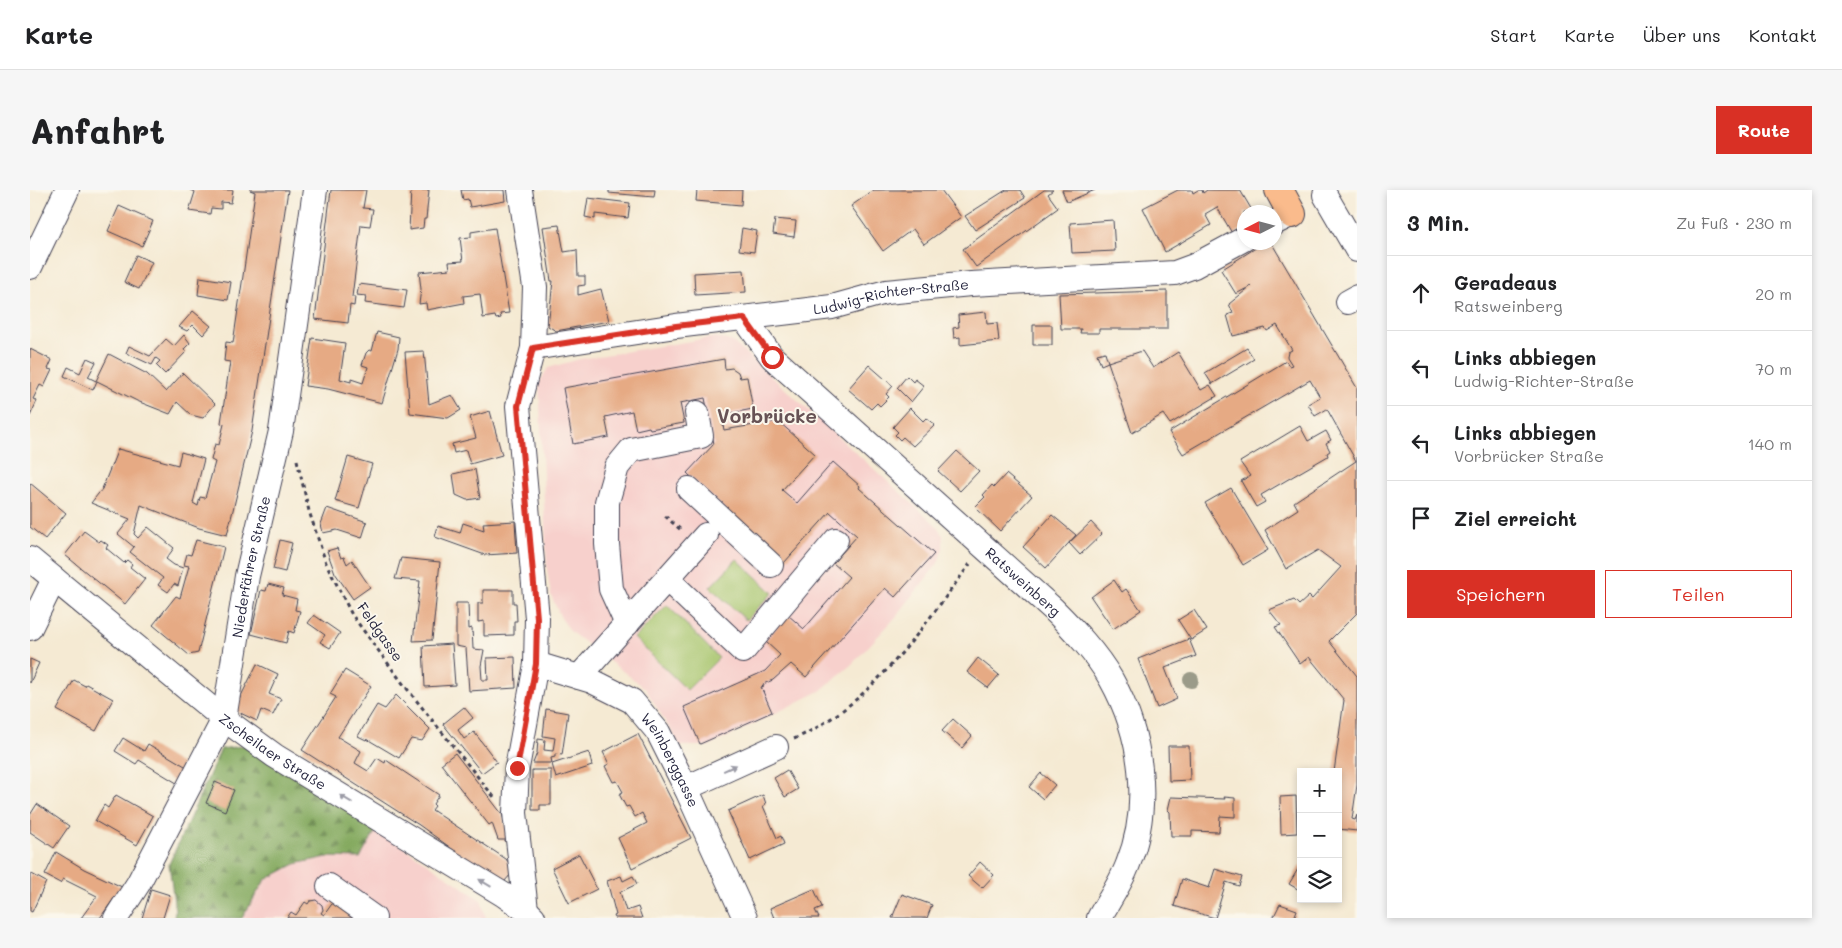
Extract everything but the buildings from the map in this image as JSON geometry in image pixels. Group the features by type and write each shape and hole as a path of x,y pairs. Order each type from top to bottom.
{"main road":[{"path":"1279,190 1284,219"}],"street":[{"path":"30,267 67,190"},
{"name":"Niederfährer Straße","path":"116,918 138,884 224,719 247,576 281,431 315,190"},
{"path":"520,190 535,287 533,348 518,406 537,618 536,664 517,768 515,813 525,915"},
{"path":"1325,195 1357,250"},
{"name":"Ludwig-Richter-Straße","path":"533,348 676,326 832,307 886,292 971,284 1175,273 1194,266 1237,243"},
{"name":"Ratsweinberg","path":"744,318 772,357 983,547 1008,567 1081,638 1111,679 1129,718 1140,765 1141,794 1139,823 1128,864 1099,918"},
{"path":"627,624 611,589 607,544 607,502 617,467 631,450 701,436 697,413"},
{"path":"689,489 771,565"},
{"path":"579,677 706,535"},
{"path":"667,579 743,651 836,540"},
{"name":"Zscheilaer Straße","path":"30,559 224,719 275,756 525,915"},
{"path":"30,628 54,579"},
{"name":"Weinberggasse","path":"536,664 592,681 632,701 658,732 686,788 745,918"},
{"path":"686,788 776,747"},
{"path":"329,886 374,918"}],"path":[{"name":"Feldgasse","path":"281,431 298,461 309,511 326,563 352,615 404,685 504,810 515,813"},
{"path":"776,747 814,730 843,710 879,678 919,632 983,547"}],"shaded area":[{"path":"716,337 733,342 936,525 943,536 943,548 938,563 895,618 851,665 820,691 709,746 680,746 645,688 571,632 561,618 551,595 547,569 539,383 548,368 580,359"},
{"path":"377,829 481,900 486,918 174,918 175,910 169,864"}],"green space":[{"path":"737,559 773,593 746,620 710,587"},
{"path":"667,605 719,658 687,690 634,638"},
{"path":"247,745 377,829 360,858 327,857 295,864 265,880 242,918 174,918 175,910 169,864 221,749"}],"district":[{"name":"Vorbrücke","path":"767,416"}],"route":[{"path":"517,768 536,664 537,618 518,406 533,348 676,326 744,318 772,357"}]}
